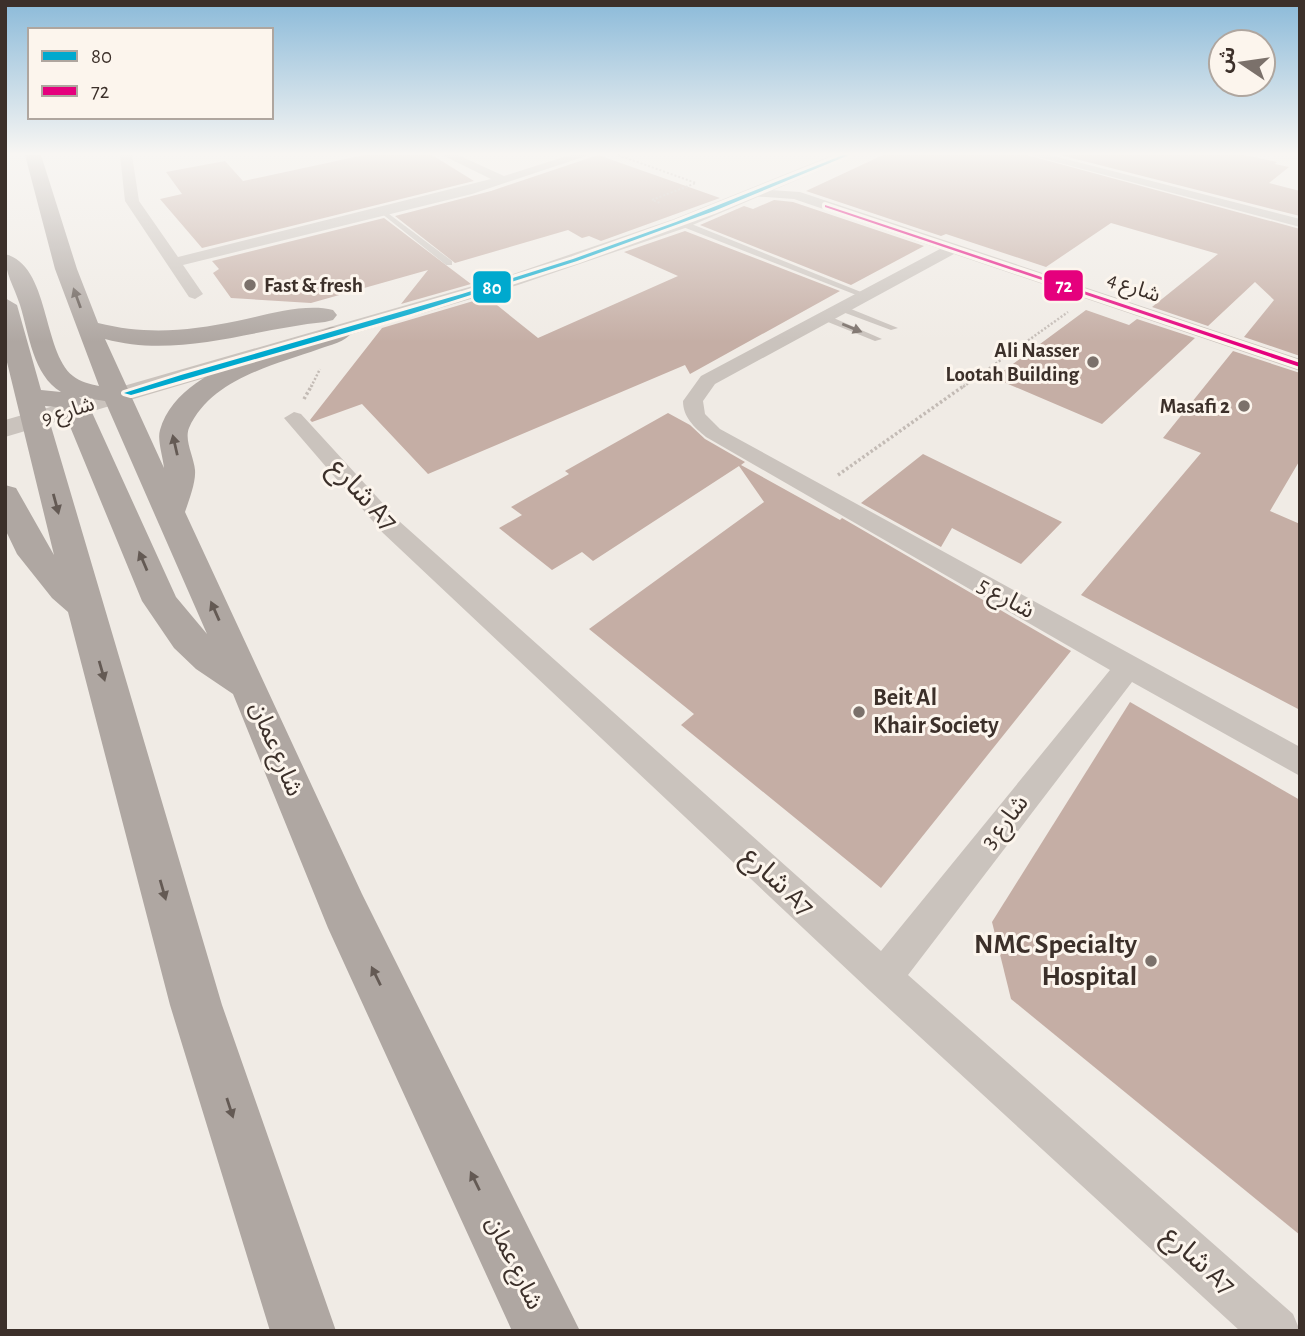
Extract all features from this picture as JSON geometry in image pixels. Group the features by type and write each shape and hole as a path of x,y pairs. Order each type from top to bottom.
{"main road":[{"name":"شارع عمان","path":"53,217 87,327 248,684 345,911 547,1331"},
{"path":"5,260 23,282 57,375 75,398 160,601 174,625 193,647 248,684"},
{"path":"5,304 18,414 83,606 196,1005 303,1331"},
{"path":"87,327 131,339 177,341 273,320 334,319"},
{"path":"170,511 180,472 173,432 190,402 228,376 334,319"},
{"path":"18,414 54,398 71,403 75,398 113,387"},
{"path":"5,495 34,554 64,589 83,606"}],"street":[{"path":"144,217 177,262 195,293"},
{"path":"177,262 361,217"},
{"name":"شارع 9","path":"523,256 667,217"},
{"name":"شارع 9","path":"113,387 334,319 511,281 670,217"},
{"name":"شارع 4","path":"872,217 953,248 1300,365"},
{"path":"1278,217 1300,223"},
{"name":"شارع 5","path":"953,248 724,374 713,401 713,433 1300,763"},
{"path":"447,272 471,272"},
{"name":"شارع A7","path":"294,418 376,513 883,978 1276,1331"},
{"name":"شارع 3","path":"883,978 1128,667"}],"lane":[{"path":"389,217 447,272"},
{"path":"682,217 867,296"},
{"path":"843,309 894,328"},
{"path":"826,318 878,339"}],"path":[{"path":"816,490 1091,295"},
{"path":"294,418 334,319"}],"building":[{"path":"176,217 326,217 202,248"},
{"path":"397,217 666,217 601,241 589,236 582,238 568,230 455,263"},
{"path":"718,217 839,217 924,246 851,285 700,225"},
{"path":"885,217 1257,217 1300,229 1300,356 1244,337 1274,300 1255,282 1208,326 1152,307 1218,254 1111,223 1046,267 946,234 941,236"},
{"path":"384,218 471,284 401,304 428,270 311,303 231,298 213,273 219,269 212,261"},
{"path":"685,231 840,291 690,374 685,365 428,474 362,404 312,422 310,420 382,328 487,297 538,338 678,276 624,252"},
{"name":"Ali Nasser Lootah Building","path":"1086,310 1129,325 1137,319 1195,338 1102,424 994,378"},
{"path":"1233,351 1300,373 1300,460 1270,511 1300,524 1300,710 1081,595 1201,453 1163,438"},
{"path":"668,413 745,462 741,465 840,520 842,518 1071,651 881,888 681,725 694,714 589,629 764,502 739,466 593,561 582,552 552,570 499,528 522,515 511,507 569,474 565,471"},
{"path":"923,454 1062,522 1021,564 952,528 941,547 861,503"},
{"name":"NMC Specialty Hospital","path":"1130,702 1300,800 1300,1235 1011,999 992,922"}],"transit line":[{"name":"80","path":"128,393 520,278 692,217"},
{"name":"72","path":"861,217 1300,365"}],"place":[{"name":"Fast & fresh","path":"250,285"},
{"name":"Ali Nasser Lootah Building","path":"1093,362"},
{"name":"Masafi 2","path":"1244,406"},
{"name":"Beit Al Khair Society","path":"859,712"},
{"name":"NMC Specialty Hospital","path":"1151,961"}]}
